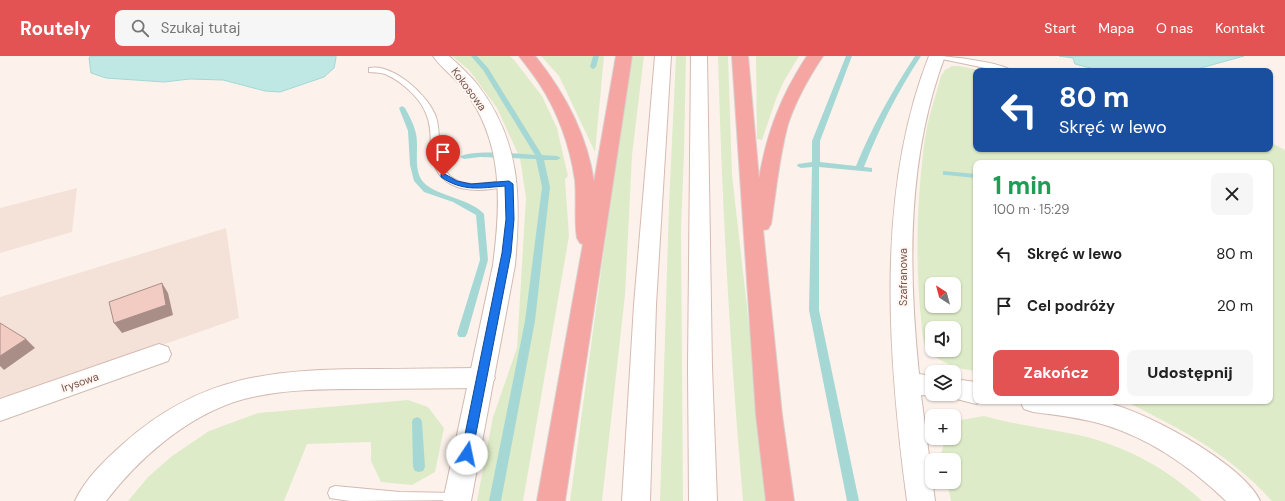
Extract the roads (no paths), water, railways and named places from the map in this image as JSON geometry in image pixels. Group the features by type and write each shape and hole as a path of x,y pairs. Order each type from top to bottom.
{"highway":[{"path":"527,56 543,75 556,95 565,113 584,180 584,222 591,262"},
{"path":"551,501 624,56"},
{"path":"740,56 755,254 770,415 780,501"},
{"path":"755,254 780,123 794,91 815,56"}],"street":[{"name":"Kokosowa","path":"441,56 466,82 487,112 500,141 509,184 510,219 506,253 457,501"},
{"path":"636,501 645,313 663,56"},
{"path":"699,56 700,359 703,501"},
{"name":"Szafranowa","path":"922,501 913,447 920,384 904,334 902,271 906,189 915,126 925,86 937,56"},
{"name":"Irysowa","path":"0,410 159,354"},
{"path":"89,501 113,470 158,431 186,414 236,391 251,387 294,381 482,378"},
{"path":"961,390 973,392"},
{"path":"1051,404 1094,411 1114,417 1152,433 1173,444 1212,470 1246,501"}],"lane":[{"path":"937,56 998,68"},
{"path":"372,70 392,74 410,89 428,108 432,118 439,167 443,176 455,183 471,187 509,184"},
{"path":"335,493 400,499 457,501"}],"water":[{"path":"90,56 336,56 336,58 334,68 324,77 280,92 265,91 223,80 190,79 164,82 106,78 91,73"},
{"path":"1059,56 1244,56 1201,68 1090,68 1075,64 1073,58"}],"waterway":[{"path":"474,56 486,69 538,152 539,157"},
{"path":"593,67 596,56"},
{"path":"816,164 816,141 849,56"},
{"path":"859,169 885,111 918,56"},
{"path":"402,108 412,131 414,165 417,179 427,190 456,200 480,214 484,260 462,334"},
{"path":"464,157 480,155 539,157"},
{"path":"495,501 530,321 546,187 539,157"},
{"path":"539,157 557,158"},
{"path":"801,166 816,164"},
{"path":"816,164 814,310 853,501"},
{"path":"816,164 859,169"},
{"path":"859,169 869,170"},
{"path":"946,173 973,176"},
{"path":"417,422 419,467"}]}
